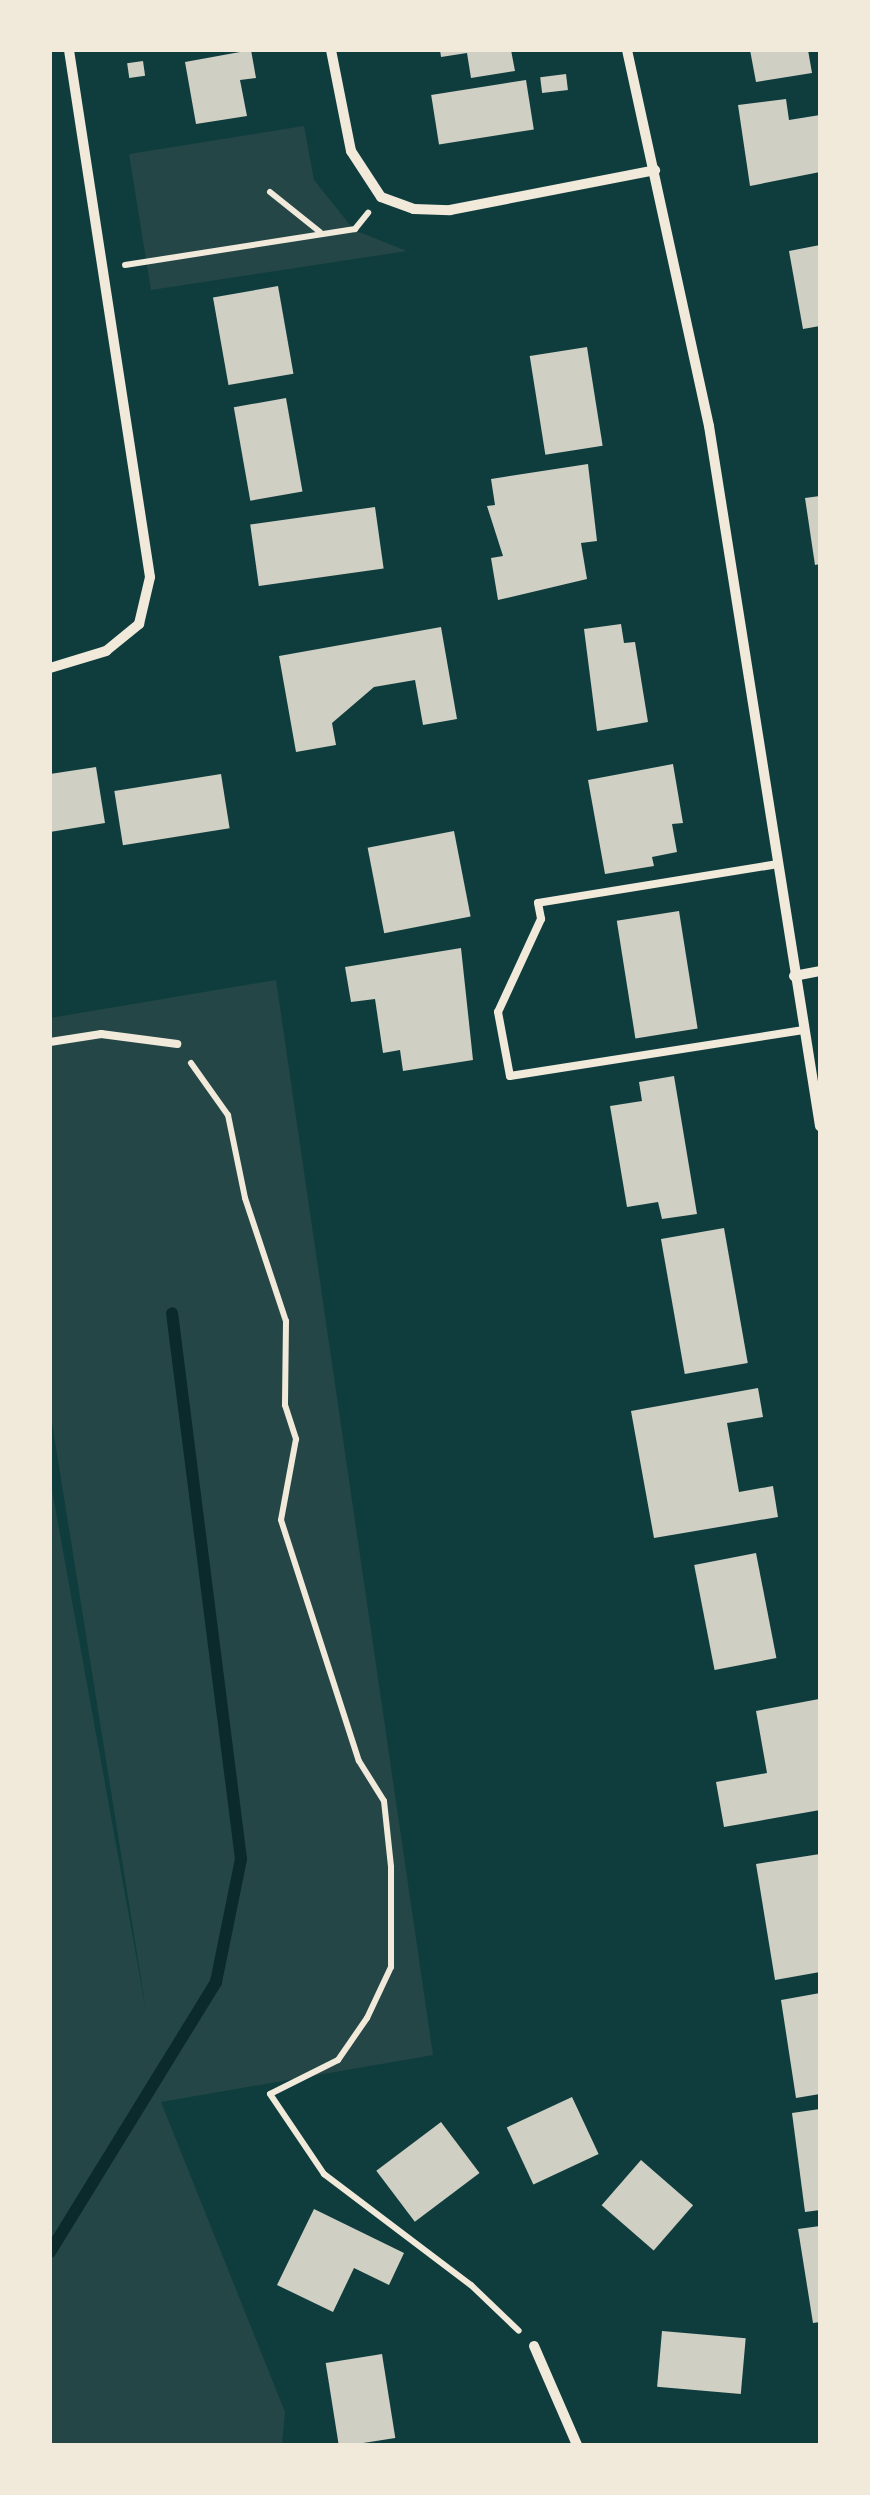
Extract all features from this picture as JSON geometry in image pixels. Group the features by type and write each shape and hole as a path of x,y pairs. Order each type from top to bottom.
{"street":[{"path":"50,668 106,651 139,624 148,562 68,50"},
{"path":"331,50 351,150 382,197 414,210 450,210 655,170"},
{"path":"628,50 709,426 820,1126"},
{"path":"794,976 820,971"},
{"path":"534,2346 577,2445"}],"lane":[{"path":"778,864 538,903 542,919 498,1012 510,1076 803,1030"},
{"path":"50,1042 100,1034 177,1044"}],"path":[{"path":"270,192 321,233"},
{"path":"104,268 355,229 382,197"},
{"path":"177,1044 228,1115 245,1198 286,1321 285,1405 296,1439 281,1520 360,1762 384,1801 392,1867 390,1966 367,2018 338,2060 270,2094 324,2174 472,2285 534,2346"}],"shaded area":[{"path":"304,126 314,180 354,230 407,251 151,290 129,154"},
{"path":"276,980 433,2055 161,2102 285,2412 282,2445 50,2445 50,1479 147,2016 50,1410 50,1018"}],"building":[{"path":"251,50 256,78 240,80 247,116 196,124 185,62"},
{"path":"440,50 511,50 515,71 471,78 467,53 441,57"},
{"path":"750,50 808,50 812,73 756,82"},
{"path":"143,61 145,76 129,78 127,63"},
{"path":"566,74 568,90 542,93 540,77"},
{"path":"526,80 534,129 439,144 431,95"},
{"path":"786,99 789,120 820,115 820,172 750,186 738,105"},
{"path":"820,245 820,326 803,329 789,251"},
{"path":"278,286 293,374 228,385 213,297"},
{"path":"587,347 603,446 545,455 530,356"},
{"path":"286,398 302,492 250,501 234,407"},
{"path":"588,464 597,541 581,543 587,579 498,600 491,558 503,556 487,506 495,505 491,479"},
{"path":"820,496 820,564 815,565 805,498"},
{"path":"375,507 384,568 259,586 250,525"},
{"path":"621,624 624,643 635,642 648,722 597,731 584,629"},
{"path":"441,627 457,719 423,725 415,680 374,687 332,723 336,745 296,752 279,656"},
{"path":"673,764 683,823 672,824 677,852 652,857 654,866 605,874 588,780"},
{"path":"96,767 105,823 50,832 50,774"},
{"path":"221,774 230,828 123,845 114,791"},
{"path":"454,831 471,916 384,933 368,848"},
{"path":"679,911 698,1029 635,1038 617,921"},
{"path":"461,948 473,1060 403,1071 400,1050 383,1053 375,999 351,1002 345,967"},
{"path":"674,1076 697,1214 662,1219 658,1202 627,1207 610,1106 642,1101 639,1082"},
{"path":"724,1228 748,1363 685,1374 661,1239"},
{"path":"758,1388 763,1417 727,1423 739,1492 773,1486 778,1517 654,1538 631,1411"},
{"path":"756,1553 776,1658 715,1670 694,1565"},
{"path":"819,1699 820,1810 724,1827 716,1782 767,1773 756,1711"},
{"path":"820,1854 820,1972 775,1980 756,1864"},
{"path":"820,1993 820,2094 796,2098 781,2000"},
{"path":"572,2097 599,2154 533,2185 507,2127"},
{"path":"820,2109 820,2210 805,2212 792,2113"},
{"path":"441,2122 480,2173 415,2222 376,2171"},
{"path":"641,2160 693,2205 654,2251 602,2205"},
{"path":"314,2209 404,2253 389,2285 354,2268 333,2312 277,2285"},
{"path":"820,2226 820,2322 813,2323 798,2229"},
{"path":"662,2331 746,2338 741,2394 657,2387"},
{"path":"382,2354 395,2438 339,2445 326,2363"}],"waterway":[{"path":"50,2252 216,1982 241,1859 172,1313"}]}
